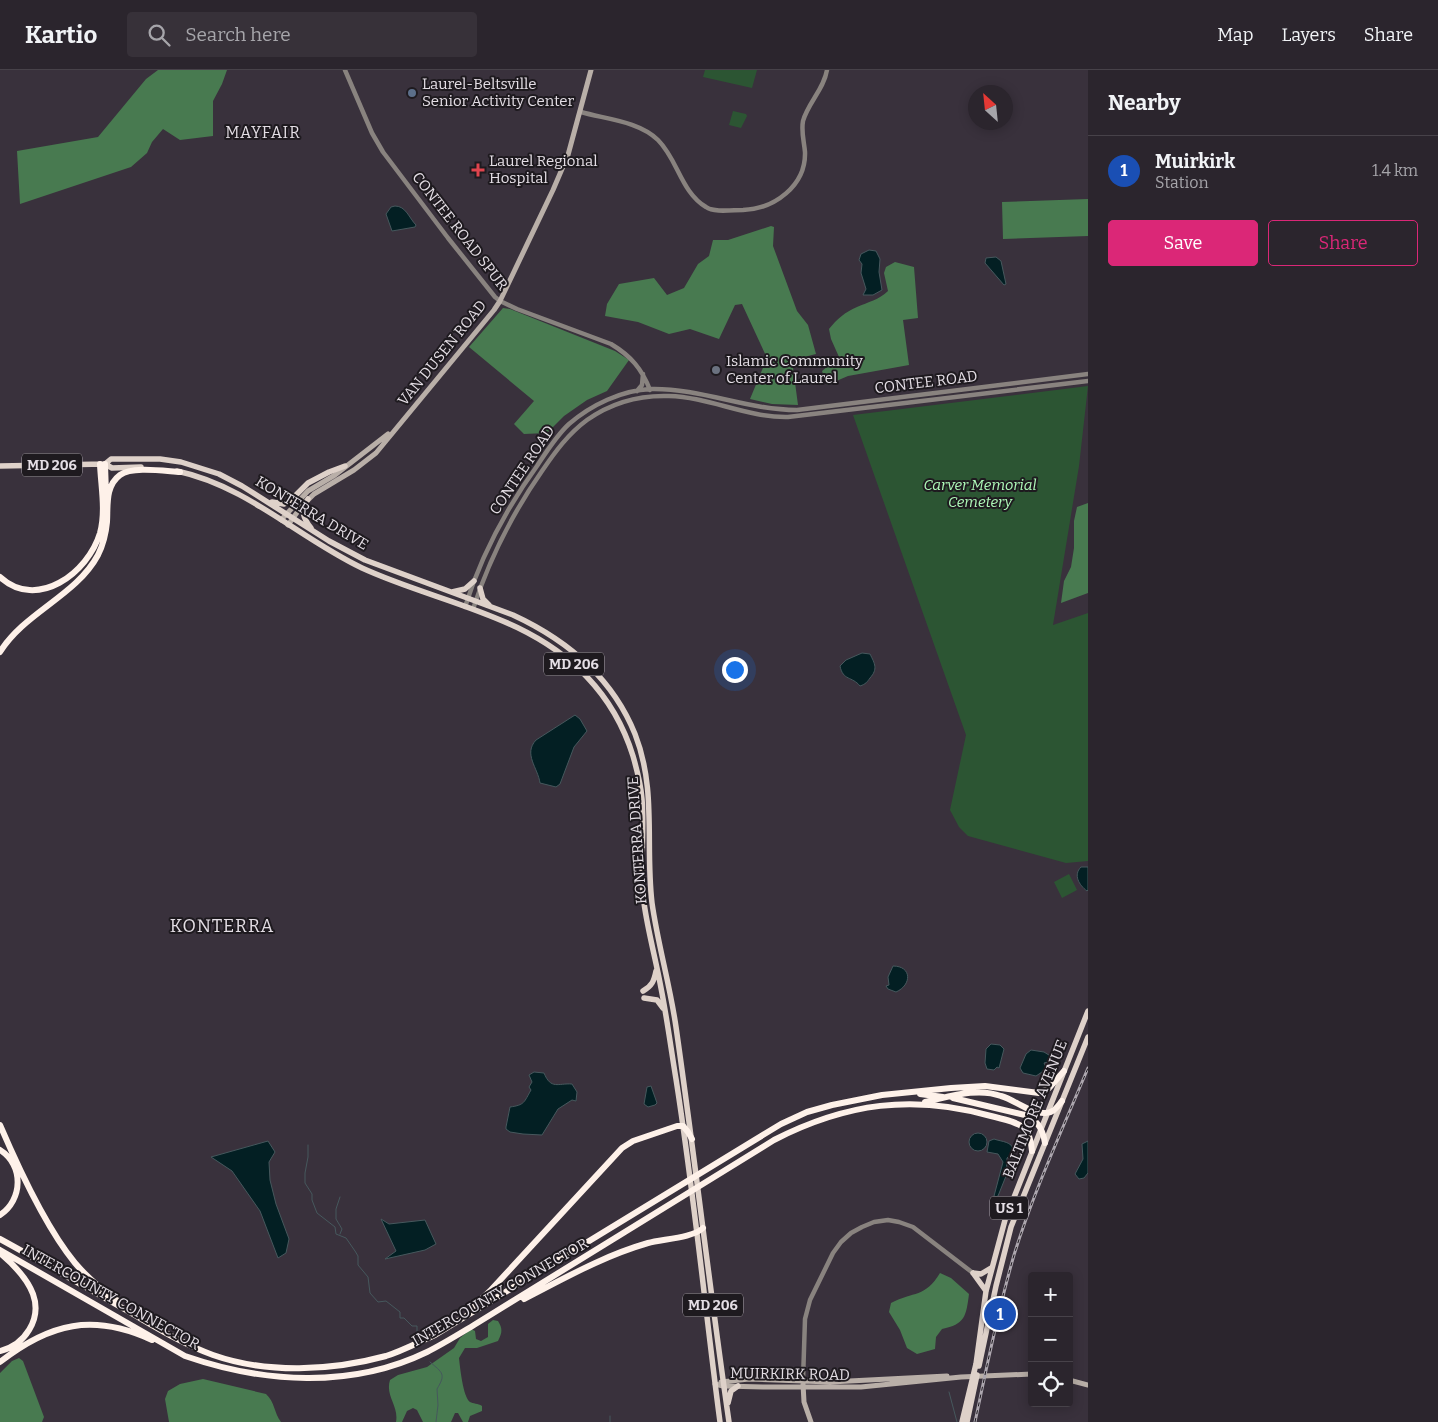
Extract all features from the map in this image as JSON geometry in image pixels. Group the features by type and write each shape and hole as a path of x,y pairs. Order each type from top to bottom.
{"highway":[{"path":"102,464 108,510"},
{"path":"0,577 18,588 36,590 57,584 81,567 94,548 102,526 102,464"},
{"path":"0,652 19,628 86,572 102,545 107,523 110,489 112,483 121,474 131,471 180,472"},
{"path":"912,1092 985,1086 1039,1093 1049,1088 1064,1071"},
{"path":"912,1092 1026,1115 1035,1120 1041,1129 1045,1143"},
{"name":"INTERCOUNTY CONNECTOR","path":"0,1239 168,1335 220,1357 258,1365 309,1368 349,1364 387,1355 435,1335 781,1124 807,1112 832,1105 882,1095 912,1092"},
{"path":"919,1104 975,1093 996,1094 1047,1114 1054,1110 1062,1100"},
{"path":"919,1104 957,1108 1015,1123 1029,1134 1032,1151"},
{"name":"INTERCOUNTY CONNECTOR","path":"0,1252 185,1356 244,1373 280,1377 330,1378 372,1370 428,1352 734,1164 795,1129 825,1117 852,1110 878,1105 919,1104"},
{"path":"0,1125 46,1219 74,1262 87,1276 148,1322"},
{"path":"459,1320 490,1291 622,1148 650,1134 677,1126 683,1126 692,1139"},
{"path":"0,1150 10,1159 14,1166 18,1183 14,1200 9,1208 0,1215"},
{"path":"474,1325 601,1259 663,1239 696,1233 703,1228"},
{"path":"0,1252 22,1274 33,1295 35,1305 32,1325 27,1334 12,1347 0,1351"},
{"path":"0,1362 12,1352 44,1335 63,1328 96,1324 127,1330 185,1356"}],"main road":[{"name":"VAN DUSEN ROAD","path":"288,525 308,499 320,489 362,464 376,453 500,301 568,155 591,70"},
{"name":"VAN DUSEN ROAD","path":"281,520 308,491 366,452 397,427"},
{"name":"KONTERRA DRIVE","path":"102,464 112,459 160,459 181,462 219,474 265,500 314,532 365,560 490,606 535,625 571,648 597,674 610,691 635,736 644,766 649,795 649,853 652,904 672,1000 692,1139 723,1384"},
{"name":"KONTERRA DRIVE","path":"0,466 102,464 112,468 156,468 207,479 246,497 340,557 367,570 512,624 535,636 566,656 590,679 622,728 633,756 642,797 642,883 644,906 665,1013 683,1126 715,1384"},
{"path":"265,500 277,504 286,504 308,483 345,466"},
{"path":"308,499 304,505 304,517 314,532"},
{"path":"451,592 465,589 474,582"},
{"path":"480,588 483,599 490,606"},
{"path":"643,991 650,987 653,982 656,968"},
{"path":"644,998 657,1000 662,1005 665,1013"},
{"name":"BALTIMORE AVENUE","path":"962,1422 976,1364 986,1291 1005,1220 1088,1011"},
{"name":"BALTIMORE AVENUE","path":"967,1422 996,1286 1011,1228 1088,1036"},
{"path":"973,1273 980,1274 992,1268"},
{"path":"973,1273 986,1291"},
{"name":"MUIRKIRK ROAD","path":"715,1384 738,1386 860,1387 962,1377 1028,1374"},
{"name":"MUIRKIRK ROAD","path":"723,1384 749,1380 830,1382 942,1375 955,1378"},
{"path":"803,1380 804,1402 811,1422"},
{"path":"1073,1381 1088,1385"},
{"name":"MD 206","path":"715,1384 720,1422"},
{"name":"MD 206","path":"723,1384 729,1422"},
{"path":"726,1408 731,1391 738,1386"}],"street":[{"name":"CONTEE ROAD SPUR","path":"345,70 372,133 383,152 448,238 500,301 611,344 632,358 642,372 652,396"},
{"path":"580,112 635,126 651,134 668,152 690,193 707,209 762,208 774,203 787,193 797,181 804,164 803,121 824,84 827,70"},
{"path":"637,391 643,380 642,372"},
{"name":"CONTEE ROAD","path":"465,607 485,555 505,514 524,483 555,440 570,423 592,408 620,395 650,389 693,392 766,408 797,410 1088,374"},
{"name":"CONTEE ROAD","path":"473,609 492,557 509,523 526,495 564,442 581,425 602,411 626,402 652,396 672,396 758,413 785,417 806,416 1061,385 1088,380"},
{"path":"803,1380 805,1319 810,1300 841,1242 856,1230 874,1222 888,1220 913,1227 973,1273"}],"green space":[{"path":"158,70 227,70 213,101 213,136 180,140 163,129 152,142 147,153 131,167 20,204 17,151 98,137 146,79"},
{"path":"705,70 757,70 752,88 703,77"},
{"path":"733,111 746,114 747,116 741,128 729,125"},
{"path":"1088,199 1088,236 1003,239 1002,202"},
{"path":"771,226 774,227 773,246 797,311 808,325 816,354 792,360 798,405 772,404 750,399 767,358 742,304 735,305 719,339 690,329 669,334 638,322 605,316 607,304 619,284 654,278 667,295 684,288 698,264 709,256 713,240 728,240"},
{"path":"895,262 914,267 918,318 903,320 909,365 848,376 827,385 822,371 839,357 829,329 845,314 877,299 888,291 884,273 886,267"},
{"path":"503,308 510,309 615,351 629,360 607,391 587,400 564,416 547,433 524,434 514,424 534,401 469,347"},
{"name":"Carver Memorial Cemetery","path":"1088,386 1079,466 1053,625 1088,613 1088,861 1066,863 968,836 959,827 950,810 966,735 853,415"},
{"path":"1088,503 1088,593 1061,603 1064,581 1071,567 1074,548 1074,521 1077,507"},
{"path":"1069,874 1077,890 1062,898 1054,882"},
{"path":"940,1273 951,1278 969,1294 967,1308 960,1322 942,1329 936,1337 935,1349 917,1354 907,1348 900,1330 889,1312 891,1303 919,1293 929,1287"},
{"path":"493,1320 498,1321 501,1326 498,1341 477,1348 465,1348 459,1358 465,1394 470,1402 482,1406 482,1411 470,1416 468,1422 463,1422 458,1413 455,1413 451,1422 423,1422 417,1410 413,1408 407,1411 402,1422 396,1422 396,1411 389,1391 390,1380 398,1375 427,1367 454,1348 460,1338 471,1329 475,1331 476,1339 481,1341 488,1337 488,1324"},
{"path":"19,1358 23,1361 44,1417 42,1422 0,1422 0,1373 12,1361"},
{"path":"203,1379 266,1394 271,1400 281,1422 169,1422 165,1399 168,1391 180,1384"}],"shaded area":[{"path":"395,206 405,210 416,225 415,227 392,231 386,214 391,207"},
{"path":"869,250 876,251 880,259 879,272 882,290 873,295 863,295 866,289 861,273 862,264 859,260 861,254"},
{"path":"996,257 1001,261 1006,284 1004,285 985,263 986,258"},
{"path":"862,653 870,654 875,669 867,682 860,686 843,674 840,666 846,660"},
{"path":"575,715 580,719 587,731 574,747 560,784 556,787 540,783 532,761 532,745 536,740"},
{"path":"1081,867 1088,867 1087,891 1077,877"},
{"path":"893,966 904,969 908,976 905,985 896,992 888,989 886,986 889,985 888,977"},
{"path":"991,1044 1000,1045 1004,1049 999,1068 997,1067 994,1070 987,1069 985,1063 986,1049"},
{"path":"1031,1050 1044,1052 1052,1057 1048,1062 1044,1063 1046,1067 1036,1076 1023,1073 1020,1068 1026,1054"},
{"path":"534,1072 544,1073 552,1084 572,1084 577,1092 576,1101 572,1100 558,1109 542,1135 510,1132 506,1127 510,1107 519,1105 525,1100 531,1090 529,1087 532,1082 529,1075"},
{"path":"651,1086 657,1103 648,1107 644,1104 647,1087"},
{"path":"978,1133 984,1136 987,1142 984,1148 978,1151 972,1148 969,1142 972,1136"},
{"path":"994,1139 1011,1145 1014,1151 1007,1158 1006,1176 996,1197 994,1196 1003,1162 998,1154 987,1152 989,1141"},
{"path":"268,1141 275,1152 269,1162 270,1180 276,1204 289,1239 286,1253 278,1258 260,1211 232,1171 211,1157"},
{"path":"1088,1141 1088,1173 1084,1178 1079,1179 1075,1174 1083,1159 1082,1144"},
{"path":"381,1219 389,1224 425,1220 436,1244 425,1250 385,1259 396,1251"}],"waterway":[{"path":"308,1145 305,1183 312,1194 312,1200 317,1213 335,1227 336,1234 346,1238 355,1251 358,1256 358,1265 368,1277 370,1293 378,1302 386,1301 400,1312 400,1318 404,1318 412,1326 417,1326 417,1334"},
{"path":"340,1197 336,1209 336,1219 342,1229 340,1234"},
{"path":"430,1362 442,1374 442,1380 437,1389 436,1422"},
{"path":"949,1392 957,1422"},
{"path":"610,1416 610,1422"}],"railway":[{"path":"975,1422 1014,1255 1039,1184 1088,1068"}],"place":[{"name":"Laurel-Beltsville Senior Activity Center","path":"412,93"},
{"name":"Laurel Regional Hospital","path":"478,170"},
{"name":"Islamic Community Center of Laurel","path":"716,370"},
{"name":"Muirkirk","path":"1000,1314"}],"district":[{"name":"MAYFAIR","path":"263,132"},
{"name":"KONTERRA","path":"222,926"}]}
